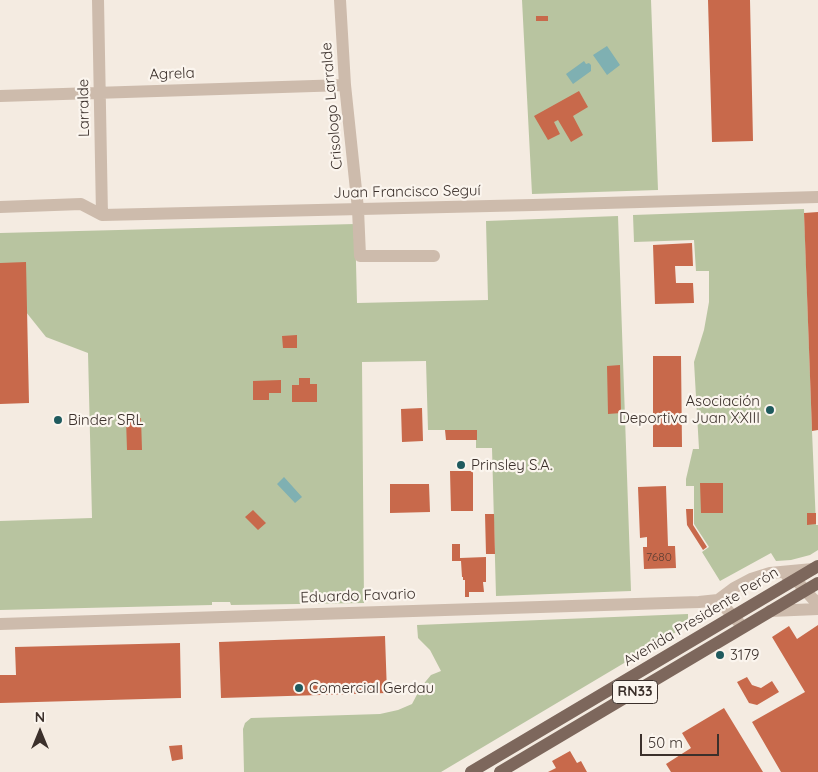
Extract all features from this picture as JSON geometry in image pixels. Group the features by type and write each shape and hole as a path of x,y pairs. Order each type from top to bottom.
{"main road":[{"name":"Avenida Presidente Perón","path":"471,772 816,568"},
{"name":"Avenida Presidente Perón","path":"500,772 818,582"}],"street":[{"name":"Larralde","path":"98,0 102,215"},
{"name":"Crisologo Larralde","path":"340,0 345,85 358,209 360,256 434,256"},
{"name":"Agrela","path":"0,96 345,85"},
{"name":"Juan Francisco Seguí","path":"0,207 81,204 102,215 818,197"},
{"name":"Eduardo Favario","path":"0,624 699,602 718,600 734,588 751,579 770,573 816,568"},
{"path":"770,573 796,580 818,602"},
{"path":"718,600 743,627"},
{"path":"770,611 818,609"}],"green space":[{"path":"522,0 651,0 658,190 532,194"},
{"name":"Asociación Deportiva Juan XXIII","path":"804,209 818,550 810,555 791,560 776,561 771,553 720,581 702,552 709,547 694,524 694,486 686,486 693,449 699,449 694,362 704,330 709,302 709,271 696,271 694,240 634,242 633,215"},
{"path":"618,216 631,591 496,596 492,448 476,448 476,430 428,430 426,361 362,362 364,603 231,605 230,602 212,602 212,605 0,610 0,521 92,518 88,353 46,337 14,297 0,275 0,233 355,224 357,303 488,300 486,221"},
{"path":"688,614 688,625 441,772 244,772 243,729 245,723 251,718 380,714 398,710 412,704 421,687 431,675 441,671 430,650 418,638 417,625"}],"water":[{"path":"607,46 620,65 607,75 593,55"},
{"path":"584,61 586,64 589,63 591,65 591,71 573,84 566,74"},
{"path":"284,477 302,497 295,503 277,484"}],"building":[{"path":"708,0 750,0 753,141 712,142"},
{"path":"536,16 548,16 548,21 536,21"},
{"path":"579,91 588,107 573,116 583,135 571,142 558,120 554,122 560,134 548,140 534,116"},
{"path":"818,212 818,430 812,431 804,213"},
{"path":"692,243 693,266 675,266 676,283 693,283 694,303 655,304 653,245"},
{"path":"26,262 29,403 0,404 0,263"},
{"path":"297,335 297,348 283,348 282,336"},
{"path":"653,356 681,356 682,447 653,447"},
{"path":"620,365 621,413 608,414 607,366"},
{"path":"299,378 310,378 310,384 317,384 317,402 292,402 292,385 299,385"},
{"path":"281,380 281,393 269,393 269,400 253,400 253,381"},
{"path":"422,408 423,441 402,442 401,409"},
{"path":"141,418 142,450 127,450 126,419"},
{"path":"445,430 477,430 477,440 446,440"},
{"path":"450,471 473,471 473,511 451,511"},
{"path":"700,483 723,483 723,513 701,513"},
{"path":"390,484 429,484 430,512 390,513"},
{"path":"666,486 668,546 675,546 676,568 644,569 643,547 647,547 647,537 640,538 638,487"},
{"path":"686,509 693,509 693,525 707,547 703,550 687,525"},
{"path":"253,510 266,523 258,530 245,517"},
{"path":"807,513 816,513 816,524 807,525"},
{"path":"485,514 494,514 495,554 486,554"},
{"path":"452,544 460,544 460,558 486,557 486,582 483,582 484,592 469,592 469,597 465,597 465,580 462,577 461,561 452,561"},
{"path":"818,625 818,772 781,772 752,722 805,692 772,637 789,626 797,639"},
{"path":"385,636 387,693 221,698 219,642"},
{"path":"180,643 181,698 0,703 0,675 16,675 15,647"},
{"path":"747,677 752,685 761,688 772,681 779,692 757,705 749,703 737,682"},
{"path":"724,708 763,772 671,772 666,764 691,748 682,733"},
{"path":"182,745 183,759 172,761 169,746"},
{"path":"570,751 577,763 581,761 587,772 548,772 556,768 552,761"}],"place":[{"name":"Asociación Deportiva Juan XXIII","path":"770,410"},
{"name":"Binder SRL","path":"58,420"},
{"name":"Prinsley S.A.","path":"461,465"},
{"name":"3179","path":"720,655"},
{"name":"Comercial Gerdau","path":"299,688"}]}
